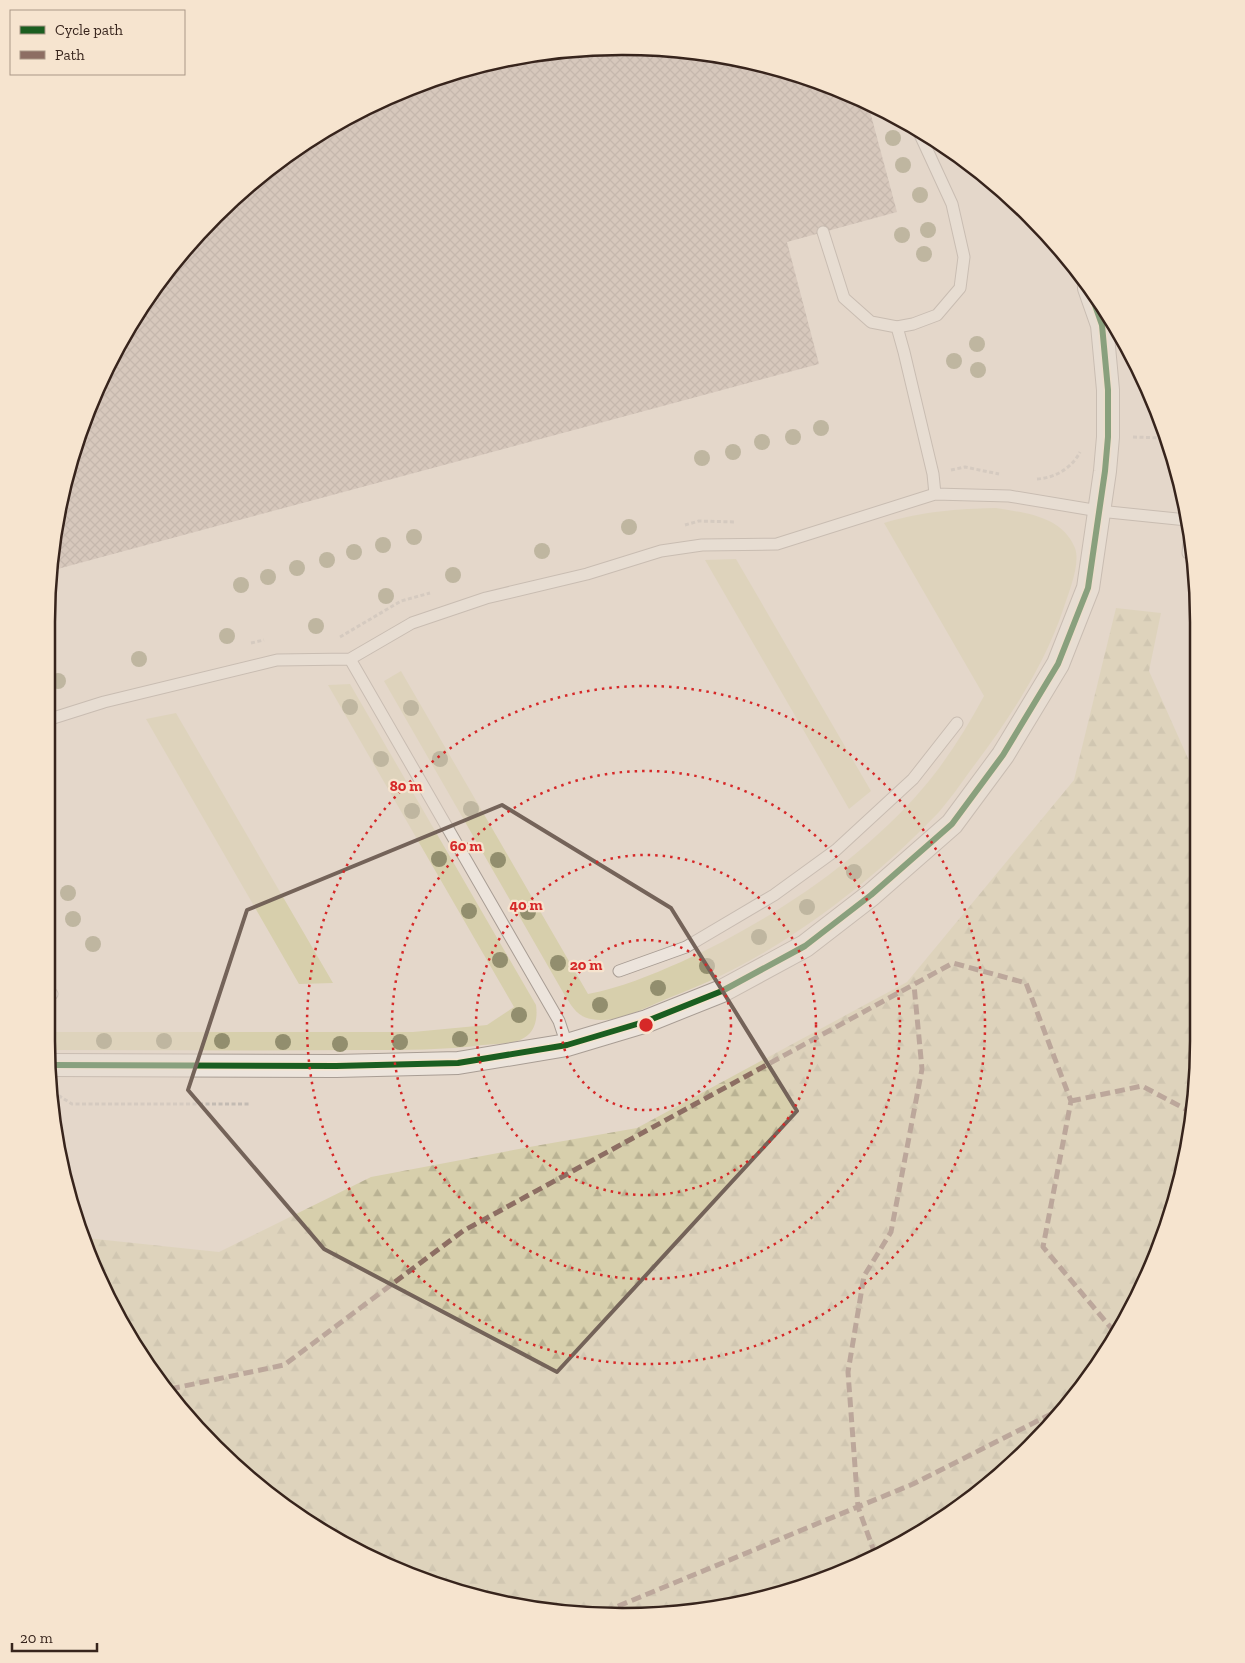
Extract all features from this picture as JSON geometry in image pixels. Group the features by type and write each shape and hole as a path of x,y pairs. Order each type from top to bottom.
{"street":[{"path":"56,1065 336,1066 458,1064 567,1045 647,1021 722,991 805,946 871,895 952,824 1004,755 1058,664 1088,588 1105,471 1108,437 1108,390 1102,326 1097,312"}],"lane":[{"path":"823,232 844,298 871,322 897,327 913,324 937,315 960,288 964,257 952,204 923,142"},
{"path":"897,327 933,474 935,494"},
{"path":"55,717 104,702 277,660 350,659 412,623 486,598 586,574 661,551 702,545 777,544 935,494 1009,496 1099,511 1180,519"},
{"path":"350,659 559,1021 567,1045"},
{"path":"619,971 686,947 774,895 836,850 912,779 957,723"}],"path":[{"path":"58,1095 72,1104 251,1104"}],"highlighted area":[{"path":"502,805 671,908 797,1111 557,1372 324,1249 188,1090 247,910"}],"green space":[{"path":"996,508 1031,514 1061,529 1069,537 1075,548 1075,570 1071,588 1055,632 1035,674 997,733 939,812 869,878 843,899 762,954 717,978 629,1015 600,1020 586,1018 578,1013 564,994 384,681 401,671 588,994 624,985 681,962 714,946 746,929 811,888 871,840 898,815 932,777 956,744 984,696 884,523 940,511"},
{"path":"736,559 871,791 849,809 705,560"},
{"path":"1116,608 1161,613 1149,671 1190,763 1189,1078 1185,1115 1171,1187 1147,1258 1131,1291 1114,1324 1073,1386 1024,1442 997,1467 968,1491 906,1532 840,1565 805,1578 769,1589 697,1603 660,1607 585,1607 548,1603 476,1589 405,1565 372,1549 339,1532 277,1491 221,1442 196,1415 172,1386 131,1324 98,1258 91,1239 219,1252 371,1177 637,1128 907,982 1074,780"},
{"path":"350,684 536,1005 536,1021 532,1030 520,1040 507,1043 454,1048 55,1050 55,1032 413,1032 487,1025 514,1007 328,685"},
{"path":"176,713 333,983 299,984 146,719"}],"building":[{"path":"585,56 660,56 697,60 769,74 840,98 870,113 897,212 787,242 819,364 58,569 66,512 74,476 98,405 131,339 172,277 196,248 221,221 277,172 339,131 405,98 476,74 548,60"}],"marked path":[{"path":"174,1388 284,1365 463,1231 953,963 1026,983 1071,1101 1043,1247 1111,1328"},
{"path":"873,1549 858,1507 848,1372 864,1276 891,1232 922,1069 914,985"},
{"path":"1071,1101 1142,1086 1186,1109"},
{"path":"614,1608 913,1484 1049,1415"}],"cycle path":[{"path":"56,1065 336,1066 458,1063 567,1045 647,1021 722,991 805,946 871,895 952,824 1003,755 1058,664 1088,588 1105,471 1108,437 1108,390 1102,325 1098,313"}]}
